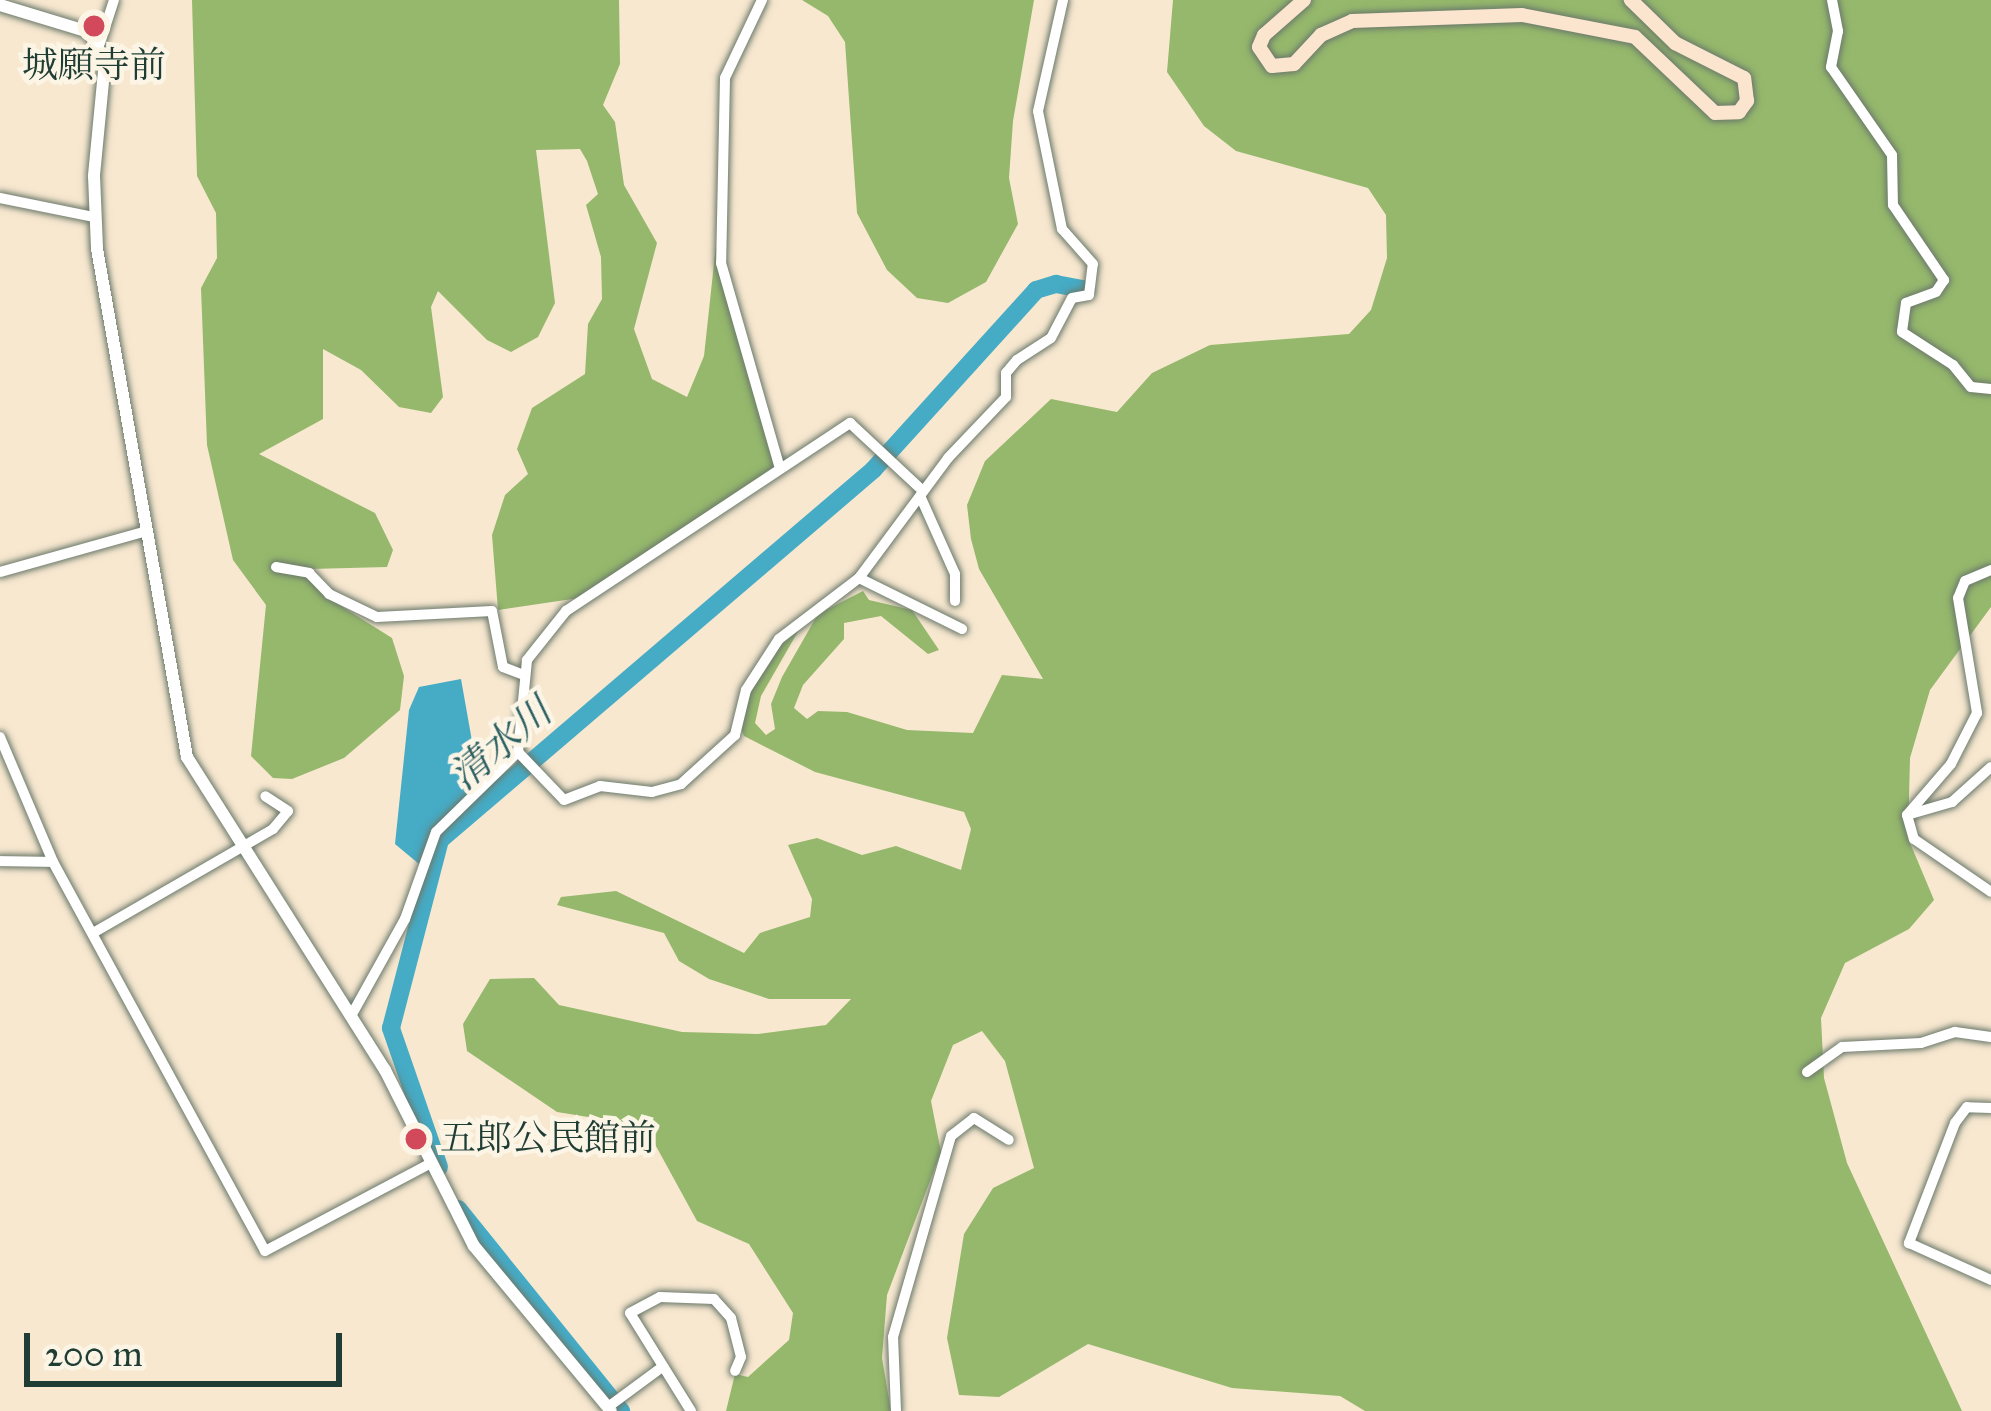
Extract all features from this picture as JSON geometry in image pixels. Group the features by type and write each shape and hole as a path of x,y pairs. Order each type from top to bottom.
{"main road":[{"path":"1304,0 1264,34 1262,58 1272,66 1294,64 1321,35 1352,22 1522,15 1635,37 1715,113 1738,112 1748,101 1744,78 1675,43 1631,0"}],"street":[{"path":"114,0 100,44 105,61 93,218 187,757 409,1112 429,1164 474,1246 609,1409 662,1367"},
{"path":"761,0 725,78 721,263 780,469"},
{"path":"518,752 564,800 600,786 672,790 735,735 746,689 779,639 859,578 1006,397 1006,373 1051,338 1065,305 1093,288 1090,255 1062,230 1038,111 1063,0"},
{"path":"1832,0 1838,32 1831,68 1892,155 1893,205 1944,280 1936,292 1906,303 1902,332 1953,365 1971,387 1991,389"},
{"path":"0,5 70,23 100,44"},
{"path":"0,197 93,218"},
{"path":"351,1016 405,920 436,832 518,752 524,675 566,611 850,423 922,495 955,574 955,601"},
{"path":"0,572 147,531"},
{"path":"276,567 309,573 329,594 377,617 492,611 503,667 524,675"},
{"path":"1907,815 1952,764 1977,713 1958,598 1965,581 1991,570"},
{"path":"859,578 962,629"},
{"path":"0,737 52,862 265,1251 429,1164"},
{"path":"1907,815 1952,802 1991,767"},
{"path":"93,933 244,850 288,811 265,796"},
{"path":"1907,815 1914,839 1991,892"},
{"path":"0,861 52,862"},
{"path":"1808,1072 1842,1047 1921,1043 1954,1031 1991,1037"},
{"path":"1991,1108 1967,1107 1954,1123 1909,1243 1991,1280"},
{"path":"896,1411 892,1336 951,1136 974,1118 1010,1140"},
{"path":"691,1411 630,1312 660,1297 694,1294 728,1310 741,1357 735,1372"}],"green space":[{"path":"192,0 619,0 620,64 603,105 615,122 624,185 657,243 634,329 652,379 687,397 704,356 716,245 775,469 579,598 498,610 492,535 505,495 528,474 517,449 532,408 585,374 588,324 602,299 601,257 586,205 598,194 587,161 580,149 536,150 555,303 538,337 511,352 487,340 438,291 431,307 443,397 431,413 399,407 361,370 323,349 323,419 259,454 375,513 393,550 387,567 310,569 330,599 392,638 404,676 400,710 344,758 292,779 273,778 251,756 266,605 233,560 207,445 201,288 217,258 216,213 197,176"},
{"path":"802,0 1034,0 1013,121 1009,178 1018,224 986,282 948,303 917,298 887,270 857,213 845,42 828,16"},
{"path":"1173,0 1991,0 1991,607 1930,690 1910,758 1908,838 1934,900 1909,929 1845,963 1821,1018 1824,1078 1847,1163 1962,1411 1365,1411 1340,1396 1232,1388 1088,1344 999,1397 959,1395 947,1338 964,1234 993,1188 1034,1168 1005,1061 982,1031 953,1045 931,1101 941,1152 887,1295 882,1358 891,1411 726,1411 735,1374 748,1377 789,1340 793,1313 749,1244 697,1221 645,1126 557,1112 467,1051 463,1024 490,979 534,978 559,1005 682,1032 758,1034 826,1025 851,999 769,999 709,979 679,961 664,933 557,905 561,897 616,891 744,953 760,933 810,917 812,899 788,845 817,838 862,855 896,846 961,870 971,829 964,812 815,772 744,736 740,726 755,679 774,652 800,628 761,696 755,723 766,735 775,729 771,704 782,677 818,614 863,591 869,600 912,610 939,650 928,654 881,616 844,623 844,639 803,685 794,708 807,719 818,711 847,712 907,730 973,733 1002,675 1043,679 979,569 971,539 967,505 985,461 1051,399 1117,412 1152,373 1210,345 1349,334 1371,310 1387,258 1386,215 1368,188 1236,151 1204,126 1167,72"}],"water":[{"path":"461,679 480,786 432,829 419,864 395,844 409,710 419,687"}],"waterway":[{"name":"清水川","path":"439,1167 391,1028 440,840 873,470 1036,290 1056,284 1086,290"},
{"name":"清水川","path":"458,1209 621,1411"}],"place":[{"name":"城願寺前","path":"94,26"},
{"name":"五郎公民館前","path":"416,1139"}]}
